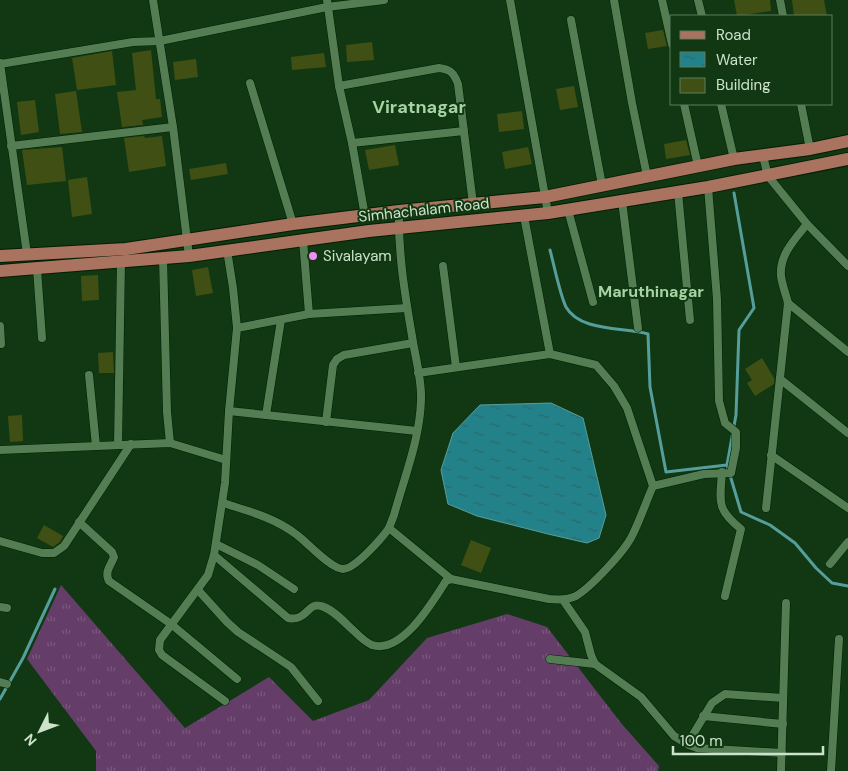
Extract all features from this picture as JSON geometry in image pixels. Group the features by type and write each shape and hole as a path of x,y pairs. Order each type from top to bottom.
{"main road":[{"path":"0,256 126,249 293,224 398,211 545,197 734,159 848,142"},
{"name":"Simhachalam Road","path":"0,271 189,256 398,228 548,213 708,187 848,160"}],"street":[{"path":"153,0 173,127 189,256"},
{"path":"27,254 0,64 124,44 160,41 327,4 384,0"},
{"path":"510,0 548,213"},
{"path":"614,0 632,103 648,176"},
{"path":"662,0 670,35"},
{"path":"698,0 702,15"},
{"path":"780,0 783,15"},
{"path":"327,4 339,86 352,143 365,216"},
{"path":"571,20 602,185"},
{"path":"339,86 446,68 455,76 458,84 474,204"},
{"path":"250,83 293,224"},
{"path":"684,105 698,166"},
{"path":"721,105 734,159"},
{"path":"801,105 810,149"},
{"path":"11,146 173,127"},
{"path":"352,143 464,131"},
{"path":"763,156 768,176 807,224 848,266"},
{"path":"653,486 684,478 722,472 731,473 736,448 736,432 725,423 719,400 717,299 708,187"},
{"path":"678,192 690,320"},
{"path":"622,201 638,328"},
{"path":"568,210 593,302"},
{"path":"223,503 276,522 296,534 333,566 342,569 350,567 380,540 389,528 418,431 421,402 421,389 407,308 398,228 398,211"},
{"path":"524,216 550,354"},
{"path":"766,508 788,303 781,276 782,260 807,224"},
{"path":"302,240 309,314"},
{"path":"225,700 162,655 159,650 160,640 208,575 214,555 223,503 237,328 227,250"},
{"path":"163,258 167,412 170,443"},
{"path":"118,445 121,262"},
{"path":"443,266 456,367"},
{"path":"37,269 42,338"},
{"path":"788,303 848,352"},
{"path":"237,328 309,314 407,308"},
{"path":"266,415 280,320"},
{"path":"0,326 1,344"},
{"path":"326,422 333,365 337,359 344,355 413,343"},
{"path":"389,528 451,579 549,599 563,600 576,596 591,584 632,538 653,486 633,422 614,386 596,365 550,354 418,373"},
{"path":"89,376 96,446"},
{"path":"780,379 848,433"},
{"path":"229,412 418,431"},
{"path":"0,450 170,443 226,460"},
{"path":"0,541 42,553 54,553 64,546 132,444"},
{"path":"771,455 848,508"},
{"path":"722,472 720,502 724,513 741,529 725,596"},
{"path":"79,522 112,552 114,557 106,577 109,581 171,624 238,679"},
{"path":"830,564 848,542"},
{"path":"216,544 258,565 294,589"},
{"path":"214,555 288,618 295,620 313,606 319,605 327,609 365,641 377,646 386,646 409,632 419,622 446,581 451,579"},
{"path":"198,590 233,627 291,667 318,701"},
{"path":"563,600 585,632 595,664 641,697 674,736 697,748 782,753"},
{"path":"781,771 786,603"},
{"path":"831,771 838,639"},
{"path":"550,659 595,664"},
{"path":"689,745 690,737 718,697 724,694 783,698"},
{"path":"704,716 782,724"}],"green space":[{"path":"61,585 185,728 269,677 313,721 369,700 427,638 507,614 547,627 621,723 659,766 658,771 96,771 96,751 27,659"}],"water":[{"path":"551,403 583,418 606,515 599,538 587,543 477,516 448,504 441,470 453,433 480,405"}],"building":[{"path":"734,0 770,0 771,11 737,15"},
{"path":"792,0 824,0 827,15 794,15"},
{"path":"663,30 667,46 648,49 645,33"},
{"path":"372,42 374,60 347,62 346,45"},
{"path":"151,50 156,99 160,99 162,117 142,120 143,125 122,127 117,92 136,90 132,53"},
{"path":"112,51 116,85 77,90 72,58"},
{"path":"324,53 326,67 292,70 291,57"},
{"path":"196,59 198,77 175,80 173,62"},
{"path":"574,86 578,107 560,110 556,89"},
{"path":"76,91 82,132 60,134 55,94"},
{"path":"35,100 39,132 21,135 17,102"},
{"path":"522,111 524,129 499,132 497,114"},
{"path":"144,136 145,138 162,136 166,166 129,172 124,138"},
{"path":"686,140 690,155 666,159 664,144"},
{"path":"395,145 399,165 369,170 365,150"},
{"path":"62,147 66,181 27,185 22,150"},
{"path":"528,147 532,164 505,169 502,152"},
{"path":"226,163 228,174 191,180 189,169"},
{"path":"87,177 92,214 72,217 68,180"},
{"path":"208,267 213,293 196,296 192,270"},
{"path":"98,275 99,300 82,301 81,276"},
{"path":"113,352 114,373 99,373 98,353"},
{"path":"762,358 774,378 774,384 755,396 747,383 752,380 745,369"},
{"path":"22,415 23,441 10,442 8,416"},
{"path":"44,525 63,536 60,542 53,547 37,538"},
{"path":"471,540 491,548 481,573 461,565"}],"waterway":[{"path":"727,465 736,415 739,330 754,308 734,193"},
{"path":"550,250 559,288 566,307 573,315 581,321 592,325 648,334 650,387 666,472 727,465 741,512 770,525 795,543 816,568 832,583 848,586"},
{"path":"0,699 23,658 55,589"}],"place":[{"name":"Sivalayam","path":"313,256"}],"district":[{"name":"Viratnagar","path":"419,107"},
{"name":"Maruthinagar","path":"651,291"}]}
